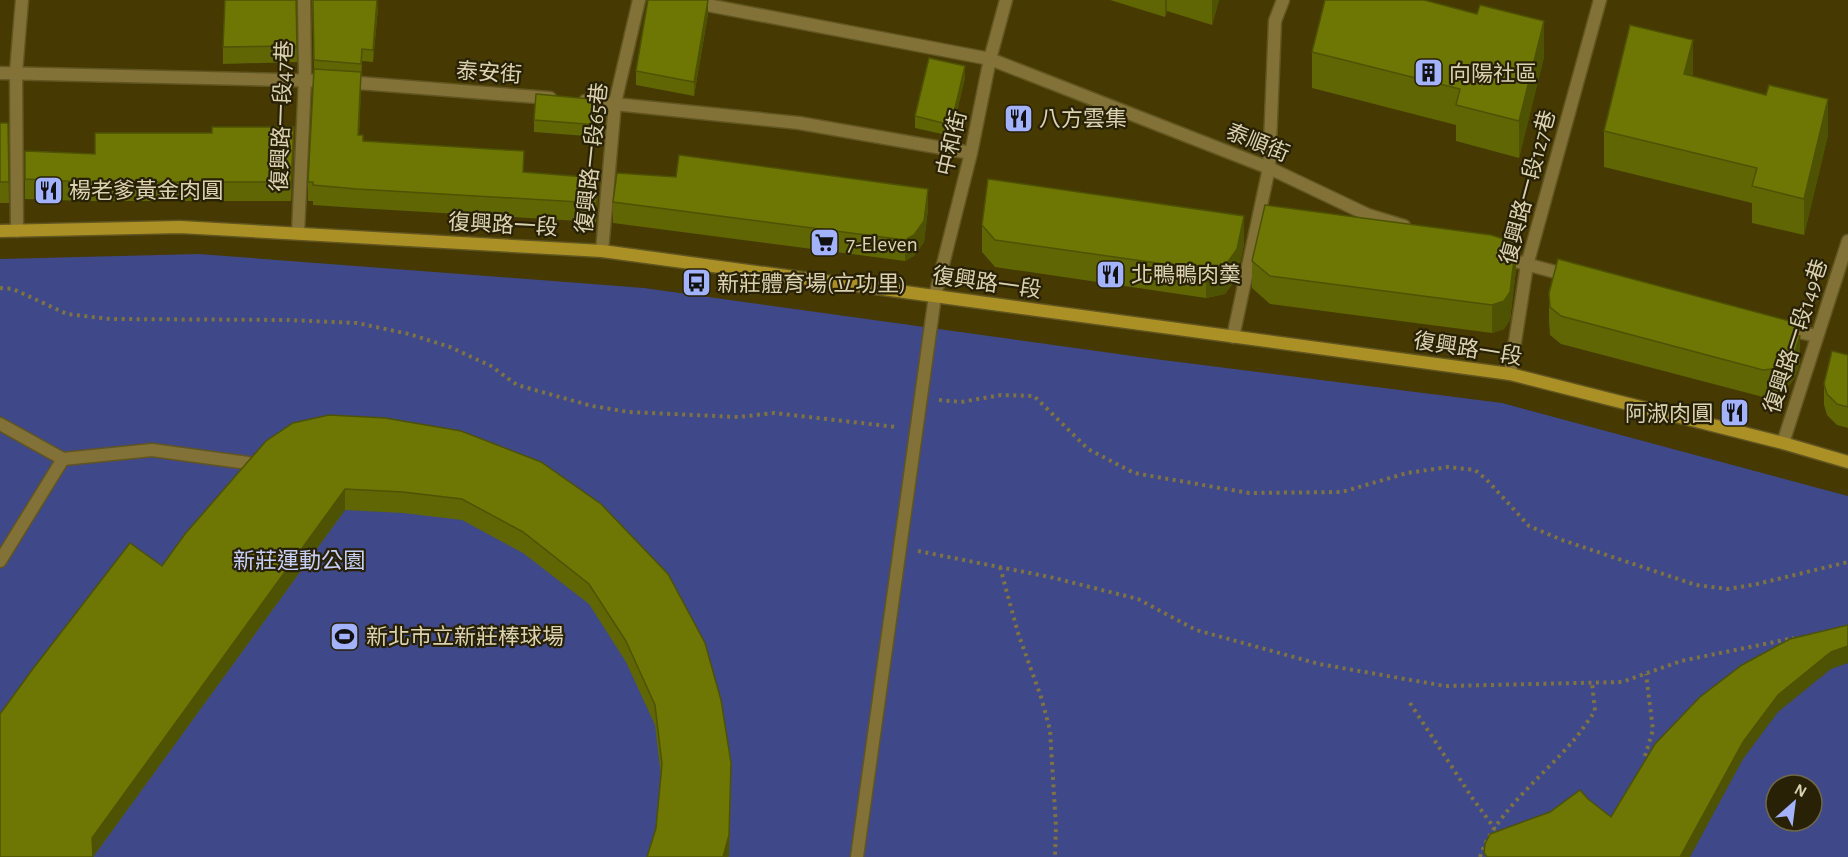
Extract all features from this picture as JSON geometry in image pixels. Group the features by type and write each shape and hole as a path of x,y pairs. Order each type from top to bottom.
{"street":[{"path":"17,231 16,72 22,0"},
{"name":"復興路一段47巷","path":"298,233 304,79 304,0"},
{"name":"復興路一段65巷","path":"602,251 615,103 639,0"},
{"name":"泰順街","path":"681,0 990,59 1269,168 1368,214 1413,229"},
{"name":"中和街","path":"857,857 935,296 1006,0"},
{"path":"1233,337 1269,168 1275,21 1283,0"},
{"name":"復興路一段127巷","path":"1510,374 1527,266 1600,0"},
{"name":"泰安街","path":"0,73 304,79 615,103 799,123 971,153"},
{"name":"復興路一段","path":"0,231 180,227 602,251 1510,374 1783,443 1848,462"},
{"name":"復興路一段149巷","path":"1783,443 1848,241"},
{"path":"1493,255 1585,280"},
{"path":"1770,325 1816,336"},
{"path":"0,424 63,459 152,450 248,463"},
{"path":"0,561 63,459"}],"path":[{"path":"0,288 13,289 67,315 110,319 288,320 357,323 409,334 450,347 491,366 517,385 592,406 629,412 738,417 774,413 916,429"},
{"path":"921,398 961,402 1001,395 1034,396 1088,449 1134,473 1249,493 1342,492 1407,474 1448,467 1474,470 1487,480 1529,526 1562,540 1696,585 1728,588 1747,586 1848,562"},
{"path":"900,548 1000,567 1138,598 1196,630 1319,664 1445,686 1622,682 1681,661 1805,636"},
{"path":"1000,567 1018,633 1050,730 1056,827 1055,857"},
{"path":"1645,756 1653,729 1646,674"},
{"path":"1480,857 1485,842 1495,829 1532,785 1573,742 1595,711 1592,683"},
{"path":"1410,703 1495,829"}],"green space":[{"name":"新莊運動公園","path":"199,254 644,288 1147,358 1502,403 1848,496 1848,857 0,857 0,259"}],"building":[{"path":"225,0 296,0 297,46 223,47"},
{"path":"313,0 377,0 373,50 362,49 361,64 314,60"},
{"path":"648,0 708,0 694,82 636,71"},
{"path":"1325,0 1424,0 1477,14 1480,5 1544,21 1519,121 1456,105 1460,89 1312,52"},
{"path":"1630,25 1693,40 1684,74 1766,95 1769,85 1828,99 1804,199 1752,186 1757,168 1604,131"},
{"path":"929,58 965,66 951,125 915,116"},
{"path":"314,69 361,72 358,135 363,135 363,141 524,151 523,172 598,178 596,203 313,185 313,182 308,182"},
{"path":"536,94 601,100 599,125 534,120"},
{"path":"0,123 8,123 9,182 0,182"},
{"path":"212,127 294,127 291,182 85,182 25,179 25,151 95,154 95,133 212,133"},
{"path":"679,155 928,189 924,221 914,235 905,240 613,202 617,173 676,177"},
{"path":"988,179 1244,216 1237,249 1225,266 1206,270 995,240 982,225"},
{"path":"1265,205 1491,235 1516,243 1510,292 1504,301 1492,305 1270,276 1252,261"},
{"path":"1558,259 1797,323 1794,335 1800,336 1795,351 1780,368 1763,370 1561,316 1550,307 1549,293"},
{"path":"1832,351 1848,355 1848,407 1837,404 1827,394 1824,384"},
{"path":"329,415 385,418 461,431 541,462 601,504 668,574 705,643 721,700 731,763 729,835 723,857 647,857 656,828 662,764 655,705 626,641 589,584 523,532 462,499 403,492 345,489 92,838 93,857 0,857 0,714 32,670 130,543 162,566 185,534 266,441 293,423"},
{"path":"1848,625 1848,646 1831,652 1778,695 1743,742 1680,857 1487,857 1484,853 1490,834 1550,812 1580,790 1611,817 1655,744 1700,697 1742,665 1790,639"}],"place":[{"name":"向陽社區","path":"1428,73"},
{"name":"八方雲集","path":"1018,118"},
{"name":"楊老爹黃金肉圓","path":"48,190"},
{"name":"7-Eleven","path":"825,243"},
{"name":"北鴨鴨肉羮","path":"1110,274"},
{"name":"新莊體育場(立功里)","path":"696,283"},
{"name":"阿淑肉圓","path":"1734,413"},
{"name":"新北市立新莊棒球場","path":"345,636"}]}
